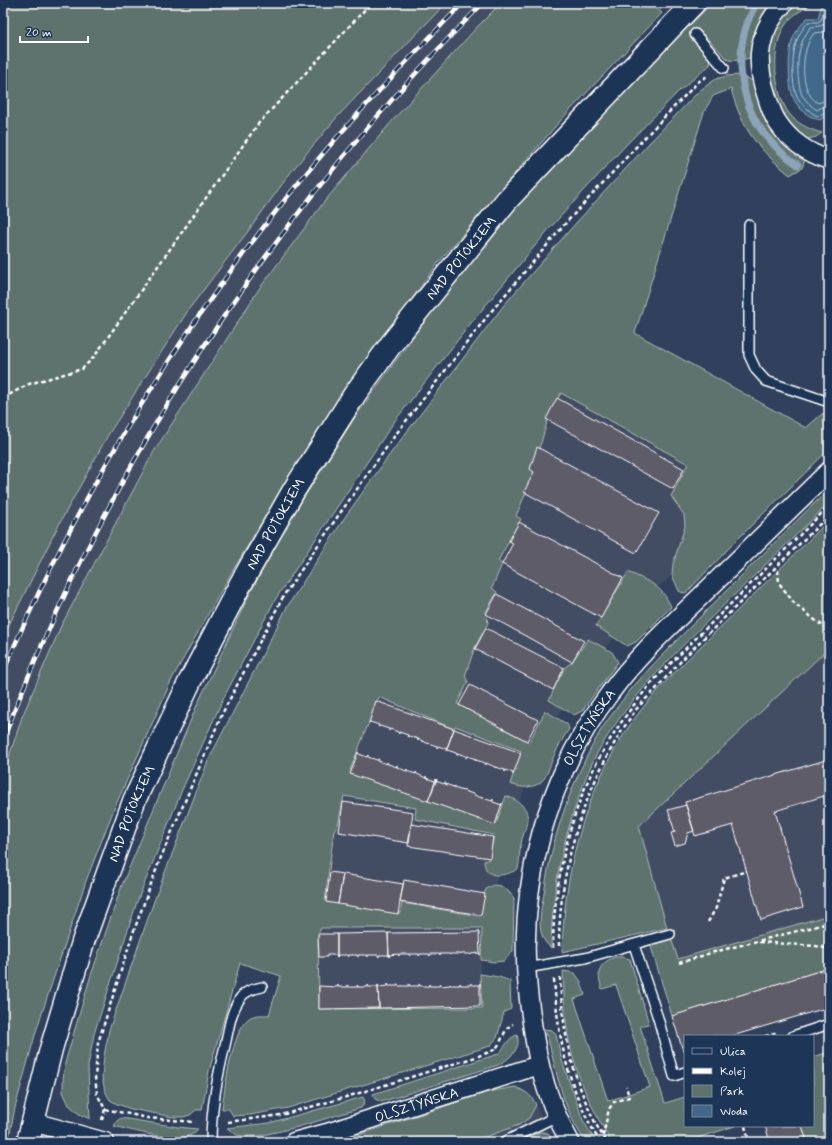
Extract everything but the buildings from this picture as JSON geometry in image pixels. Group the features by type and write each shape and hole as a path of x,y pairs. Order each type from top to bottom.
{"main road":[{"name":"NAD POTOKIEM","path":"30,1132 51,1049 84,939 134,801 190,681 240,585 294,490 355,394 392,343 507,200 694,3"}],"street":[{"path":"784,3 767,28 761,46 760,68 762,81 777,122 794,142 805,150 829,160"},
{"name":"OLSZTYŃSKA","path":"570,1142 548,1097 539,1065 531,1020 526,968 526,925 530,884 538,843 550,806 562,777 587,726 610,692 663,633 829,471"},
{"name":"OLSZTYŃSKA","path":"294,1142 327,1134 539,1065"},
{"path":"30,1132 105,1142"}],"lane":[{"path":"695,34 724,68"},
{"path":"749,225 749,355 756,370 766,381 829,402"},
{"path":"526,968 585,958 670,934"},
{"path":"634,945 658,1018 674,1076 684,1072"},
{"path":"211,1142 212,1104 232,1015 240,999 250,990 262,987"},
{"path":"796,1035 829,1024"},
{"path":"504,1142 516,1139 557,1116"}],"path":[{"path":"3,398 28,384 82,369 94,357 258,124 371,3"},
{"path":"563,1015 513,1023 508,1026 494,1050 479,1056 343,1098 281,1115 238,1122 211,1123 148,1118 105,1109 98,1094 95,1077 98,1043 132,936 162,855 222,714 288,589 396,434 489,314 564,226 678,102 698,82 712,72 724,68"},
{"path":"607,1142 594,1120 578,1085 566,1040 556,963 553,932 556,902 568,836 573,820 593,770 633,705 654,680 829,506"},
{"path":"600,1142 589,1124 573,1087 563,1053 557,1015 556,963 562,902 577,829 589,796 600,770 617,739 636,710 678,663 829,515"},
{"path":"778,570 779,583 795,604 820,624 829,628"},
{"path":"708,922 716,908 724,878 746,871"},
{"path":"680,963 829,923"},
{"path":"757,942 816,946 829,949"},
{"path":"603,1137 609,1109 614,1102 629,1097 626,1086"},
{"path":"745,1127 750,1142"}],"shaded area":[{"path":"445,3 501,3 478,26 393,120 324,202 259,289 210,363 153,453 61,626 22,717 3,775 3,637 56,530 108,435 189,309 291,172 337,117"},
{"path":"561,393 689,464 672,496 684,515 685,526 673,564 672,575 658,587 605,648 557,717 519,802 508,846 495,885 487,888 482,928 480,974 482,1008 319,1009 318,934 321,928 334,830 338,825 350,771 379,697 457,704 476,646 488,623 486,612 497,592 492,588 502,564 498,561 521,520 516,516 536,470 530,466 541,443 549,415"},
{"path":"828,648 829,915 677,959 639,826"},
{"path":"536,1105 548,1133 541,1132 528,1139 527,1142 470,1142 519,1125 529,1118"}],"green space":[{"path":"3,3 446,3 337,117 291,172 189,309 108,435 56,530 3,637"},
{"path":"501,3 650,3 662,13 560,121 438,263 325,419 230,575 172,679 114,809 86,881 37,1028 15,1108 8,1142 3,1142 3,775 22,717 61,626 153,453 259,289 324,202 393,120 478,26"},
{"path":"712,3 774,3 752,57 740,60 728,60 699,30 690,38 711,59 710,65 679,91 625,146 549,229 471,323 394,422 275,600 223,699 182,790 137,902 94,1034 88,1066 90,1119 79,1114 69,1105 63,1092 65,1063 90,978 122,885 197,705 248,597 290,520 355,417 427,318 510,213 596,120"},
{"path":"792,3 811,3 791,18 781,33 776,58 776,71 781,97 792,117 806,127 822,133 816,137 804,140 795,132 779,108 768,74 769,47 774,29"},
{"path":"740,75 753,81 761,107 802,154 805,160 802,168 790,175 760,147 740,116 731,89 713,96 704,112 635,333 806,428 823,413 829,421 829,449 687,592 683,593 679,591 672,575 673,564 685,526 684,515 671,496 688,464 561,393 549,415 541,443 531,466 536,469 516,516 521,519 498,561 502,564 492,588 497,592 486,612 488,623 475,647 465,676 468,682 457,704 529,742 545,711 567,724 569,729 557,749 546,776 534,786 524,787 510,784 521,751 455,726 454,729 379,697 350,770 496,824 506,796 519,802 525,809 527,817 520,847 518,869 502,875 488,872 484,861 489,859 494,835 415,819 416,808 344,796 338,825 334,830 325,901 400,913 402,903 480,916 484,893 487,888 495,885 501,886 514,898 513,951 504,961 495,962 481,960 482,928 321,928 318,934 319,1009 482,1008 480,974 499,977 510,981 511,1009 504,1012 497,1038 490,1046 288,1108 250,1115 233,1116 229,1109 222,1109 230,1061 238,1035 243,1025 250,1017 269,1015 281,976 240,963 209,1071 202,1110 196,1110 190,1115 183,1117 173,1117 131,1109 110,1100 105,1091 102,1077 109,1030 154,901 208,761 287,607 345,517 393,450 504,305 575,224 699,91 716,79 726,76"},
{"path":"829,489 829,503 704,624 655,675 625,711 599,750 591,766 573,813 563,851 553,908 551,948 545,942 540,928 548,868 559,827 573,786 603,727 624,698 654,664"},
{"path":"829,520 829,649 639,826 667,928 562,952 567,895 571,867 578,839 586,812 597,785 609,759 624,734 642,709 673,674"},
{"path":"628,572 659,589 671,607 636,642 627,646 596,626"},
{"path":"588,639 612,652 618,662 582,711 574,715 549,700 564,668 572,662"},
{"path":"829,915 829,968 672,1016 651,947 671,938 678,959"},
{"path":"614,957 630,959 649,1024 640,1026 665,1103 684,1097 684,1127 732,1127 685,1142 611,1142 590,1102 578,1074 566,1023 563,971 575,973 581,982 585,995 574,999 608,1101 650,1087 616,985 602,989 600,983 599,974 601,966"},
{"path":"544,1029 552,1030 556,1035 563,1064 583,1120 596,1142 586,1142 571,1117 561,1090 547,1034 544,1034"},
{"path":"517,1035 518,1045 514,1053 498,1065 381,1102 375,1099 373,1094 498,1054 511,1038"},
{"path":"829,1052 829,1142 807,1142 802,1127 814,1127 814,1057"},
{"path":"515,1087 528,1094 536,1105 529,1118 519,1125 470,1142 424,1142 424,1140 417,1142 337,1142 488,1092"},
{"path":"363,1097 365,1101 361,1108 298,1127 259,1136 237,1135 227,1128 269,1123"},
{"path":"121,1118 198,1129 193,1134 188,1136 172,1138 162,1137 114,1126"},
{"path":"541,1132 548,1133 553,1142 527,1142 533,1135"}],"water":[{"path":"822,3 829,3 829,113 820,120 808,115 800,109 795,101 790,85 789,61 792,41 800,26 807,18 818,18"}],"waterway":[{"path":"757,3 749,20 743,39 741,58 742,77 746,96 752,114 762,130 780,151 798,165"}],"railway":[{"path":"3,672 34,602 105,465 186,334 277,210 326,150 393,75 463,3"},
{"path":"3,740 45,637 93,537 146,440 204,346 267,255 334,168 406,84 483,3"}]}
